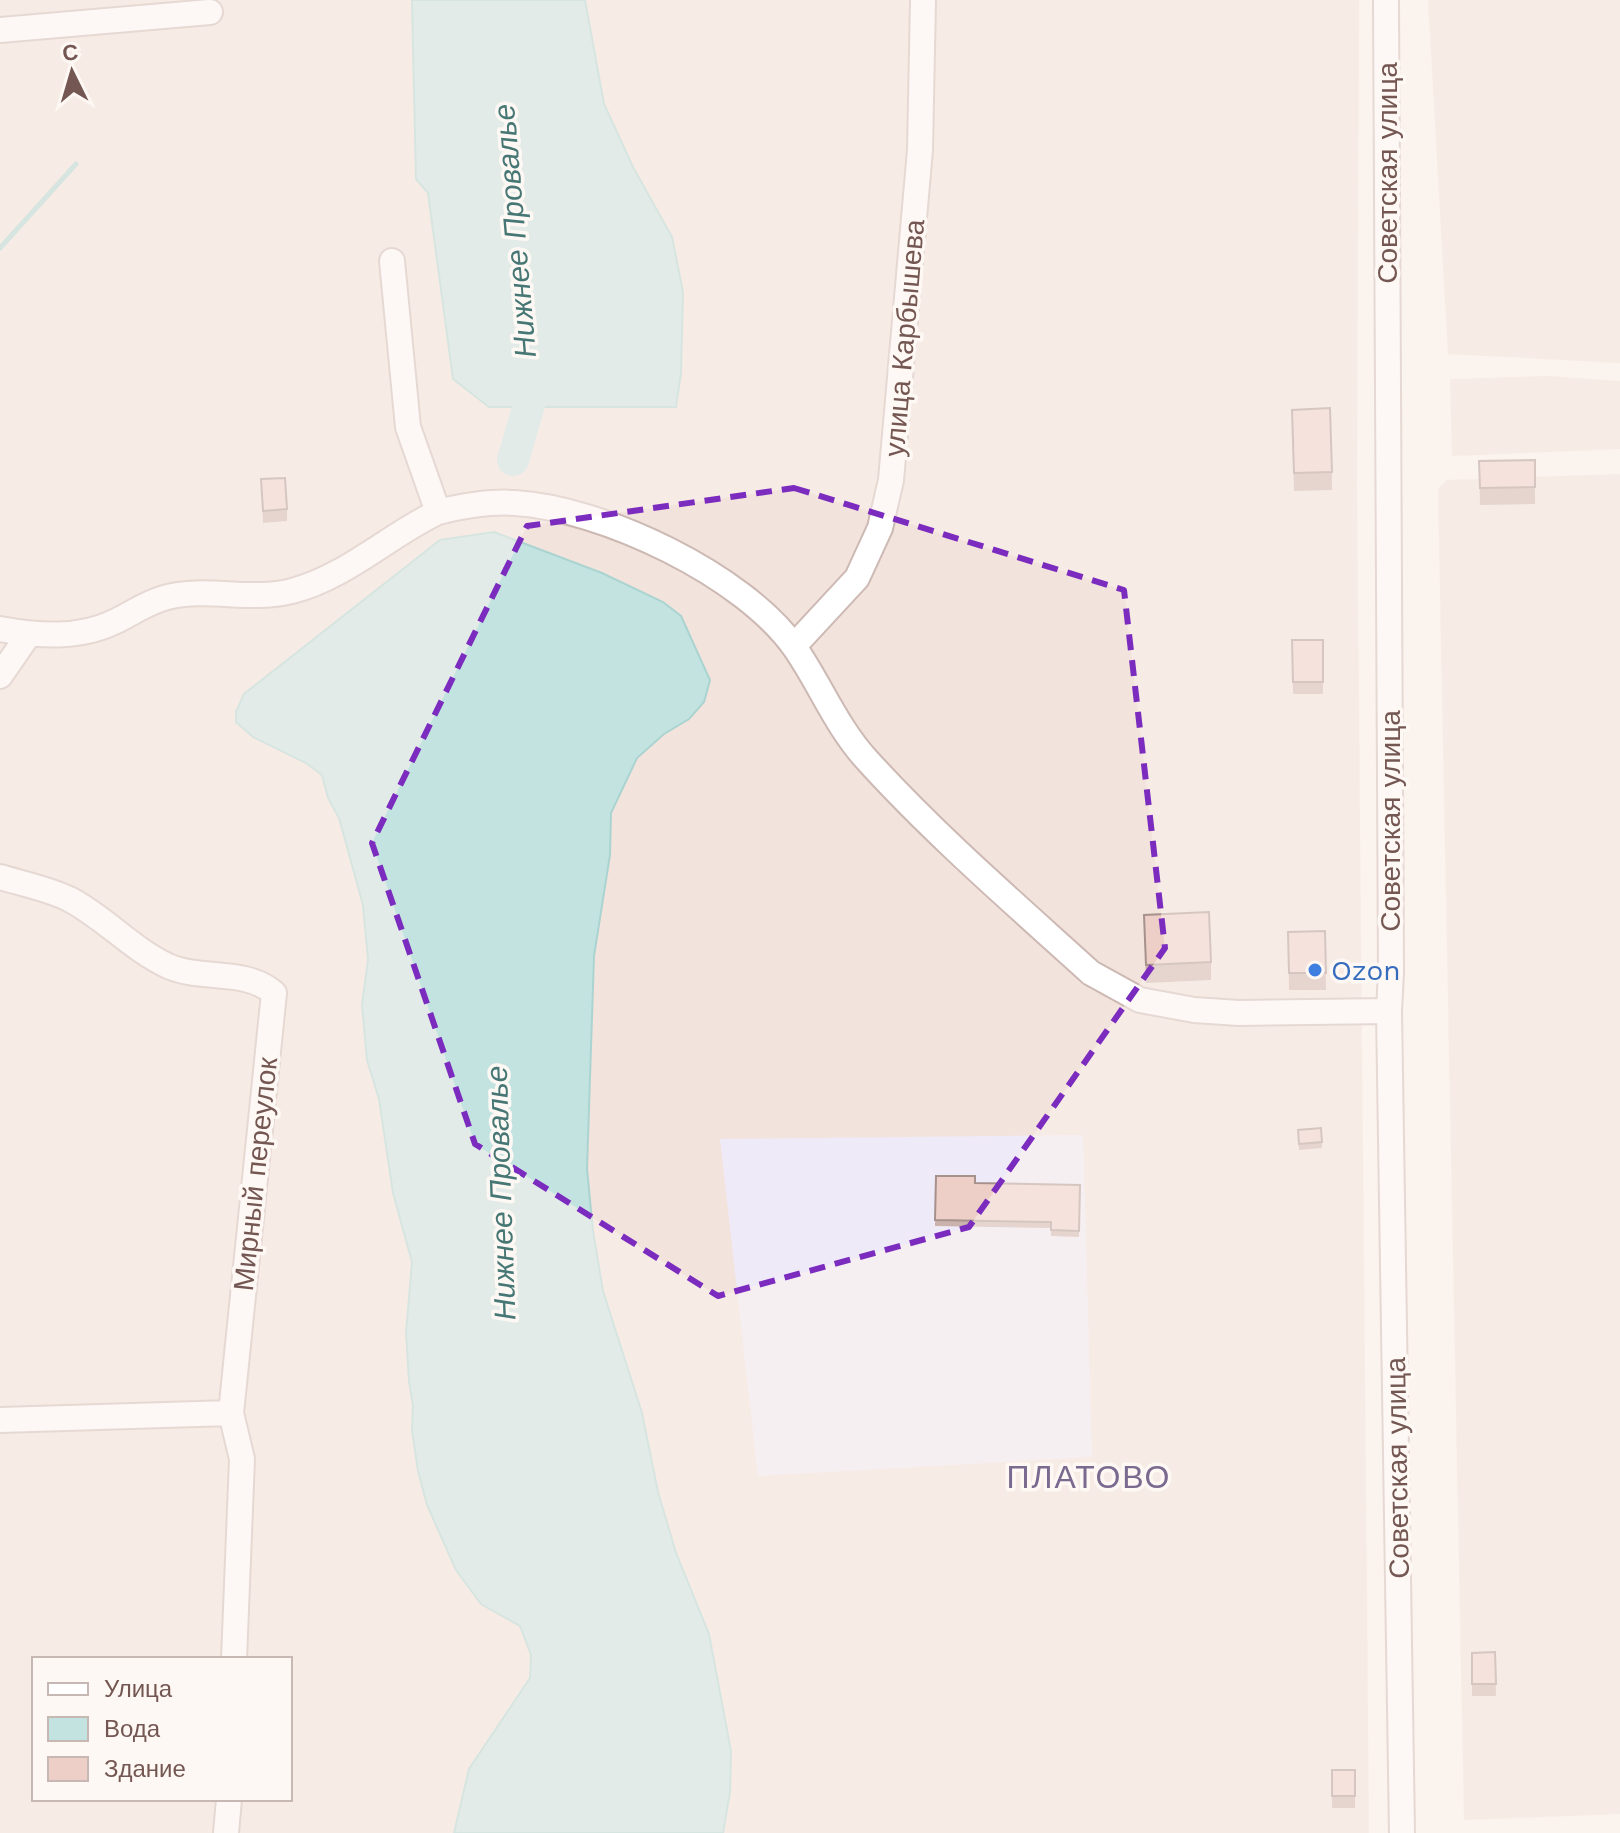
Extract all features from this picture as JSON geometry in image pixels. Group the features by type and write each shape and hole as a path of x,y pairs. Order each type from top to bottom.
{"street":[{"name":"улица Карбышева","path":"794,646 857,578 880,528 891,480 920,150 923,0"},
{"name":"Советская улица","path":"1386,0 1389,1011 1402,1833"},
{"path":"0,30 210,12"},
{"path":"392,261 408,427 438,512"},
{"path":"0,629 29,634 88,632 164,598 193,593 242,597 292,591 335,574 413,524 438,512 465,505 515,503 568,510 613,526 694,564 730,587 763,614 794,646 838,722 864,757 913,808 1091,973 1116,989 1140,1000 1194,1010 1239,1013 1389,1011"},
{"path":"0,676 29,634"},
{"name":"Мирный переулок","path":"0,877 69,899 113,926 136,948 171,967 262,982 274,993 231,1413 242,1459 234,1657"},
{"path":"0,1420 231,1413"},
{"path":"226,1833 229,1801"}],"highlighted area":[{"path":"794,488 1124,590 1165,948 969,1227 718,1296 475,1144 372,843 527,526"}],"shaded area":[{"path":"0,0 1359,0 1357,485 1369,1833 0,1833"},
{"path":"1428,0 1620,0 1620,363 1448,354"},
{"path":"1546,376 1620,381 1620,449 1452,456 1450,379"},
{"path":"1620,474 1620,1814 1464,1820 1438,489 1447,480"},
{"path":"1083,1135 1092,1457 758,1476 720,1139"}],"water":[{"path":"412,0 585,0 604,104 633,167 672,237 683,292 681,373 676,407 489,407 453,379 428,193 416,179"},
{"path":"494,532 602,573 663,602 681,616 710,680 704,702 689,719 664,734 637,758 611,813 610,855 594,956 587,1169 603,1291 642,1413 658,1492 676,1553 709,1634 731,1751 730,1792 723,1833 454,1833 469,1769 530,1678 531,1655 520,1626 481,1604 456,1570 427,1505 418,1471 412,1430 413,1406 406,1333 412,1262 393,1193 379,1099 367,1060 362,1005 368,960 363,905 339,818 328,798 322,775 306,763 253,737 236,722 236,712 244,694 440,540"}],"building":[{"path":"1330,408 1332,472 1294,473 1292,410"},
{"path":"1535,460 1535,487 1480,488 1479,461"},
{"path":"285,478 287,509 263,511 261,479"},
{"path":"1292,640 1323,640 1323,682 1293,682"},
{"path":"1209,912 1211,962 1146,965 1144,915"},
{"path":"1325,931 1326,973 1289,973 1288,932"},
{"path":"1321,1128 1322,1142 1299,1144 1298,1130"},
{"path":"936,1176 975,1176 975,1183 1080,1185 1079,1231 1051,1230 1051,1222 935,1220"},
{"path":"1495,1652 1496,1684 1472,1684 1472,1653"},
{"path":"1332,1770 1355,1770 1355,1796 1332,1796"}],"waterway":[{"path":"0,248 76,164"},
{"name":"Нижнее Провалье","path":"513,460 529,405 525,362"}],"place":[{"name":"Ozon","path":"1315,970"}],"district":[{"name":"ПЛАТОВО","path":"1089,1477"}]}
